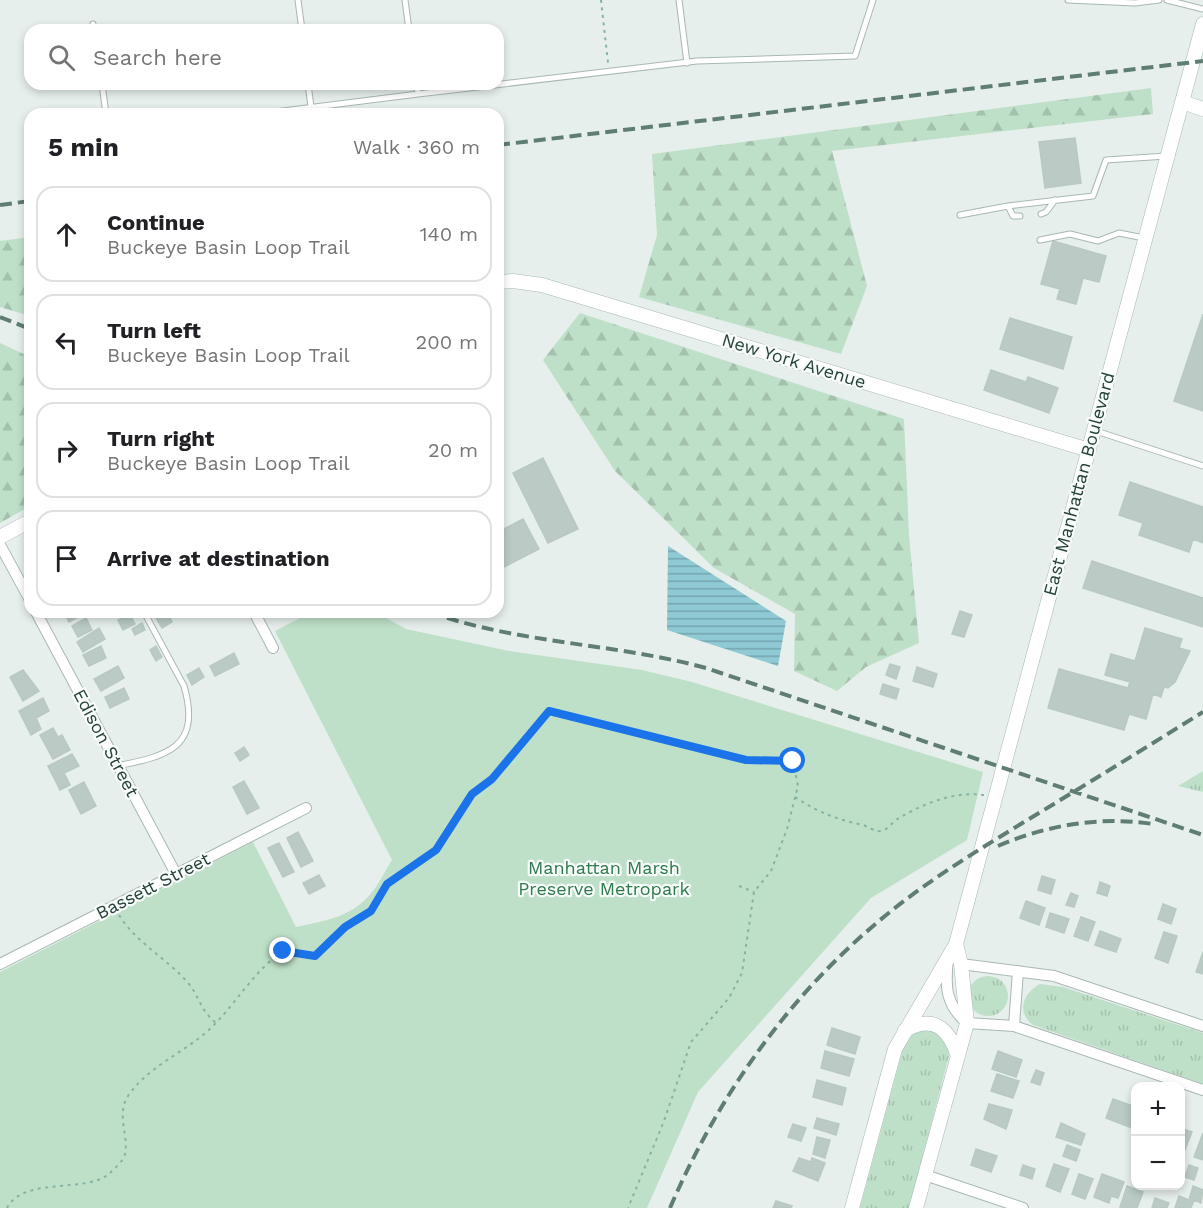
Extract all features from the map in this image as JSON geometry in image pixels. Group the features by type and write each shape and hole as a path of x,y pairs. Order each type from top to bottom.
{"street":[{"name":"East Manhattan Boulevard","path":"852,1208 895,1049 956,944 1203,24"},
{"path":"1182,102 1203,109"},
{"name":"New York Avenue","path":"504,282 542,285 1089,450"},
{"path":"0,537 24,524"},
{"path":"0,545 24,589"},
{"name":"Edison Street","path":"39,618 176,874"},
{"path":"257,618 273,648"},
{"name":"Bassett Street","path":"0,964 306,808"},
{"name":"East Manhattan Boulevard","path":"916,1208 967,1023 961,964 956,944"},
{"path":"948,957 947,995 951,1007 967,1023 1014,1026 1203,1090"},
{"path":"961,964 1054,976 1203,1026"},
{"path":"1014,1026 1017,971"},
{"path":"905,1030 925,1023 936,1025 945,1030 952,1039 958,1056"},
{"path":"926,1175 1023,1208"}],"lane":[{"path":"298,0 301,24"},
{"path":"405,0 408,24"},
{"path":"679,0 687,63"},
{"path":"504,84 687,63 855,56 873,0"},
{"path":"1068,0 1135,3 1158,0"},
{"path":"1167,0 1203,9"},
{"path":"103,90 105,108"},
{"path":"309,90 311,107"},
{"path":"418,90 418,94"},
{"path":"304,108 453,90"},
{"path":"960,215 1008,206 1093,196 1107,160 1168,156"},
{"path":"1041,214 1046,212 1055,200"},
{"path":"1008,206 1013,216 1020,216"},
{"path":"1040,240 1070,234 1098,241 1119,233 1146,239"},
{"path":"1094,431 1203,466"},
{"path":"117,766 164,756 182,739 187,727 188,699 184,686 147,618"}],"path":[{"path":"601,0 609,72"},
{"path":"8,1208 11,1202 25,1194 101,1181 110,1174 125,1154 122,1115 128,1097 155,1067 168,1062 216,1023 268,962 283,951 315,956 345,927 371,911 387,884 436,850 472,794 492,779 549,711 746,760 793,761 798,786 787,830 771,871 754,892 742,973 729,998 691,1042 664,1121 627,1208"},
{"path":"795,797 840,821 866,826 878,832 884,831 898,818 944,798 970,793 996,797"},
{"path":"739,886 754,892"},
{"path":"114,906 135,936 192,987 203,1012 216,1023"}],"green space":[{"path":"1151,88 1153,114 832,151 867,286 841,354 639,297 657,235 652,154"},
{"path":"24,238 24,314 0,307 0,241"},
{"path":"580,313 904,419 909,535 919,643 866,667 837,691 794,671 795,614 714,568 615,471 543,360"},
{"path":"0,343 24,354 24,509 0,523"},
{"name":"Manhattan Marsh Preserve Metropark","path":"300,618 386,618 406,629 509,651 642,670 692,682 983,772 967,840 871,898 698,1092 647,1208 0,1208 0,972 253,842 296,927 337,917 356,907 375,888 392,860 275,631"},
{"path":"1203,771 1203,792 1178,786"},
{"path":"988,976 1002,982 1008,996 1002,1010 988,1016 974,1010 968,996 974,982"},
{"path":"1040,984 1063,987 1203,1033 1203,1084 1033,1025 1025,1014 1024,1003 1029,992"},
{"path":"923,1028 940,1032 948,1047 949,1056 909,1208 860,1208 903,1049 908,1038"}],"water":[{"path":"668,546 786,621 778,666 667,630"}],"building":[{"path":"1075,138 1081,183 1045,188 1039,142"},
{"path":"1053,241 1106,256 1099,282 1083,278 1076,304 1057,299 1060,289 1041,284"},
{"path":"1203,314 1203,411 1174,401"},
{"path":"1010,318 1072,337 1063,369 1000,349"},
{"path":"991,370 1026,382 1028,377 1058,388 1049,413 984,390"},
{"path":"543,458 578,529 548,543 513,473"},
{"path":"1130,482 1203,507 1203,543 1193,539 1189,552 1139,535 1143,523 1119,515"},
{"path":"523,519 539,549 504,567 504,529"},
{"path":"1092,561 1203,598 1203,627 1083,588"},
{"path":"960,611 972,615 964,637 952,634"},
{"path":"86,618 92,630 78,637 72,626"},
{"path":"132,618 135,624 123,630 118,620"},
{"path":"156,618 170,618 172,622 162,628"},
{"path":"142,623 145,630 135,635 132,629"},
{"path":"99,628 105,639 83,652 77,642"},
{"path":"1145,628 1182,639 1179,648 1190,651 1175,682 1168,688 1164,687 1161,697 1153,694 1146,719 1129,714 1124,730 1048,708 1059,669 1128,688 1130,682 1105,675 1111,654 1135,661"},
{"path":"101,646 106,658 89,666 83,655"},
{"path":"156,646 162,657 156,661 150,650"},
{"path":"234,653 239,664 215,676 210,666"},
{"path":"890,664 900,667 896,679 886,675"},
{"path":"118,666 124,678 101,691 94,679"},
{"path":"917,667 937,674 933,687 913,681"},
{"path":"199,668 204,677 192,685 187,675"},
{"path":"23,670 39,691 23,701 10,677"},
{"path":"883,684 899,689 896,699 880,694"},
{"path":"124,688 129,699 110,708 105,697"},
{"path":"43,698 49,711 36,718 41,729 31,735 19,711"},
{"path":"53,728 58,737 62,735 70,750 53,759 40,735"},
{"path":"244,747 249,755 240,761 235,753"},
{"path":"72,754 79,766 64,773 70,785 60,790 48,766"},
{"path":"244,781 259,808 247,814 233,787"},
{"path":"84,782 96,806 81,814 69,790"},
{"path":"298,832 313,861 301,867 287,838"},
{"path":"279,843 294,872 283,877 268,848"},
{"path":"319,875 325,886 309,894 303,883"},
{"path":"1042,876 1055,880 1051,894 1038,890"},
{"path":"1100,882 1110,886 1107,896 1097,893"},
{"path":"1071,893 1078,896 1074,907 1066,905"},
{"path":"1026,901 1045,908 1039,925 1020,918"},
{"path":"1163,904 1176,909 1171,924 1158,919"},
{"path":"1050,913 1069,919 1064,933 1046,927"},
{"path":"1081,917 1095,922 1088,941 1074,936"},
{"path":"1100,931 1121,939 1116,952 1095,945"},
{"path":"1164,932 1177,936 1168,963 1155,958"},
{"path":"1203,952 1203,974 1196,972"},
{"path":"832,1028 860,1037 855,1054 827,1045"},
{"path":"825,1051 854,1059 849,1076 821,1068"},
{"path":"998,1051 1022,1060 1016,1077 992,1069"},
{"path":"1036,1070 1044,1073 1040,1085 1031,1082"},
{"path":"997,1074 1019,1081 1013,1098 991,1091"},
{"path":"817,1080 846,1088 842,1105 813,1097"},
{"path":"1113,1099 1131,1105 1131,1128 1106,1118"},
{"path":"989,1104 1012,1110 1006,1129 984,1119"},
{"path":"817,1118 839,1124 836,1135 814,1128"},
{"path":"1061,1123 1085,1134 1081,1145 1056,1137"},
{"path":"793,1124 806,1128 801,1141 788,1137"},
{"path":"1185,1130 1192,1132 1185,1150"},
{"path":"1203,1133 1203,1160 1194,1157"},
{"path":"817,1137 830,1140 825,1158 813,1154"},
{"path":"1067,1145 1080,1150 1076,1161 1063,1156"},
{"path":"976,1149 997,1156 991,1172 971,1165"},
{"path":"799,1158 811,1162 812,1158 825,1163 818,1181 793,1171"},
{"path":"1054,1164 1069,1169 1060,1192 1046,1186"},
{"path":"1023,1165 1035,1169 1032,1179 1020,1175"},
{"path":"1189,1165 1198,1168 1194,1180 1185,1177"},
{"path":"1079,1174 1093,1179 1085,1199 1072,1194"},
{"path":"1102,1174 1124,1182 1118,1198 1111,1196 1109,1203 1094,1197"},
{"path":"1127,1186 1131,1190 1143,1192 1137,1208 1120,1207"},
{"path":"1193,1186 1203,1190 1201,1203 1194,1200 1191,1208 1175,1208 1179,1196 1189,1200"},
{"path":"1155,1198 1169,1203 1167,1208 1152,1208"},
{"path":"776,1201 792,1206 791,1208 773,1208"}],"railway":[{"path":"504,144 1203,61"},
{"path":"0,205 24,202"},
{"path":"0,317 24,327"},
{"path":"448,618 497,631 637,653 706,668 1203,835"},
{"path":"670,1208 708,1130 755,1056 809,988 872,927 909,897 988,844 1203,712"},
{"path":"998,846 1035,833 1074,824 1113,821 1153,824"}],"route":[{"path":"283,951 315,956 345,927 371,911 387,884 436,850 472,794 492,779 549,711 746,760 793,761"}]}
